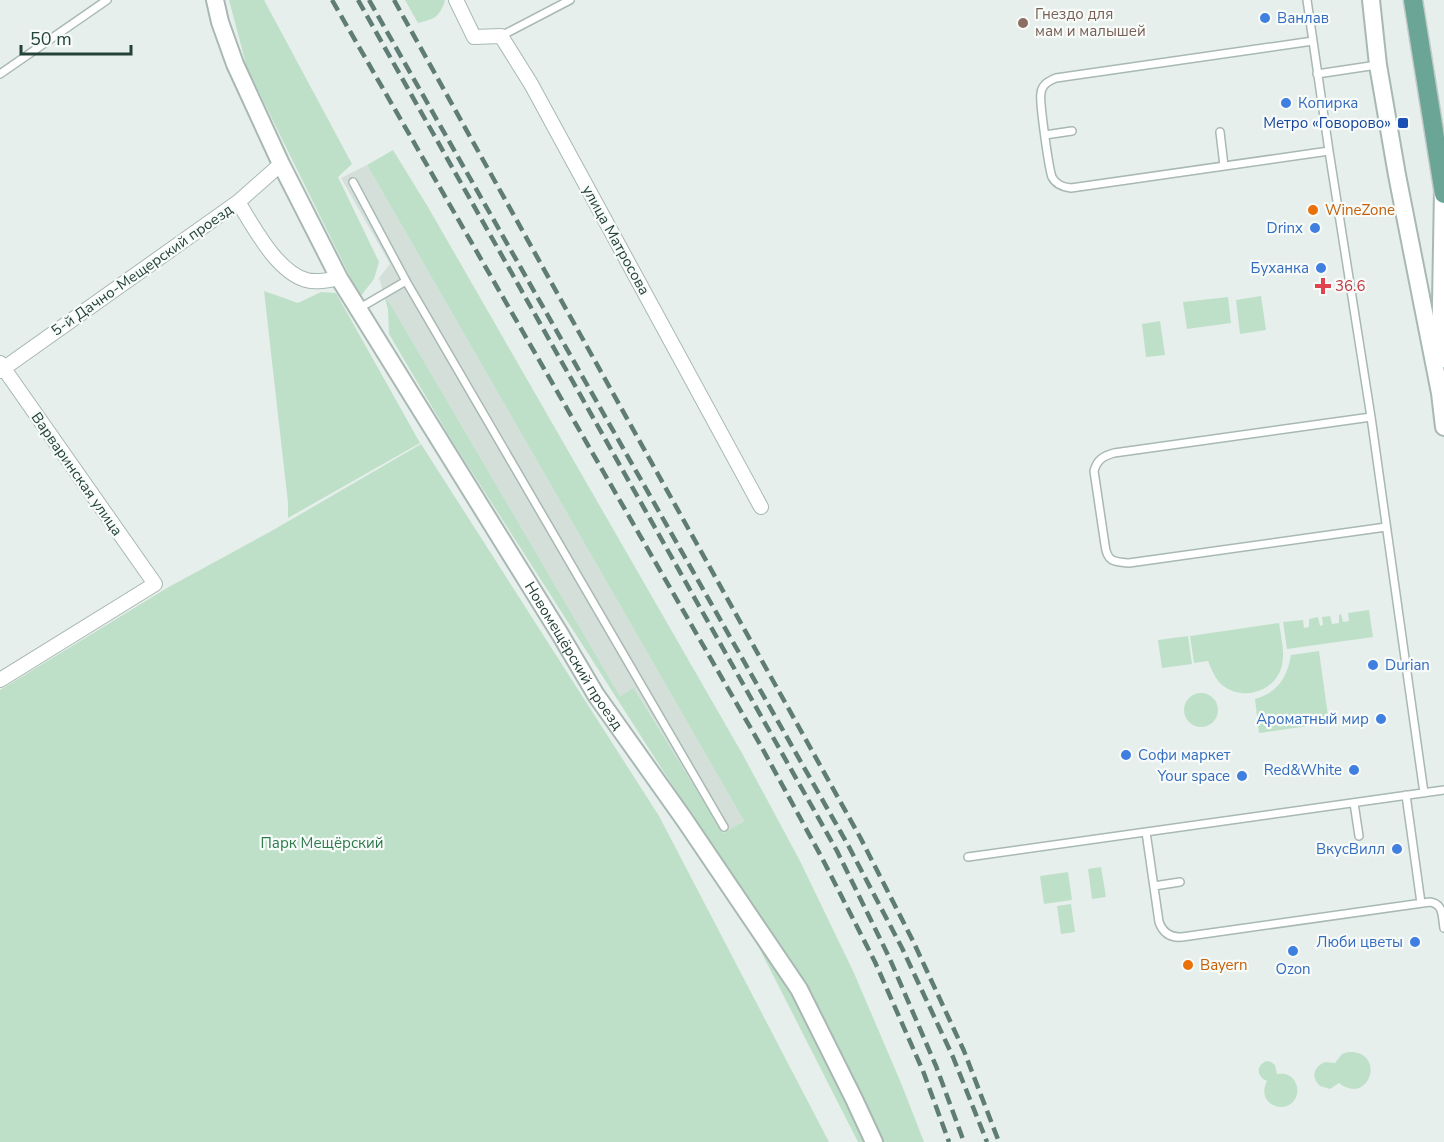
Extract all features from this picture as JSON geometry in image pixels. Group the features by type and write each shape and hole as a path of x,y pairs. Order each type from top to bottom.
{"main road":[{"path":"1413,0 1444,194"}],"street":[{"name":"Новомещёрский проезд","path":"215,0 235,64 281,164 339,278 596,695 800,989 874,1142"},
{"path":"456,0 474,37 501,36"},
{"path":"1371,0 1378,65 1440,393 1444,427"},
{"name":"улица Матросова","path":"501,36 535,93 760,507"},
{"name":"5-й Дачно-Мещерский проезд","path":"1,368 238,202 281,164"},
{"path":"1440,393 1443,190"},
{"path":"238,202 269,250 289,272 306,280 322,282 339,278"},
{"name":"Варваринская улица","path":"0,680 155,584 1,368"}],"lane":[{"path":"0,74 107,0"},
{"path":"501,36 570,0"},
{"path":"1307,0 1371,417 1424,793"},
{"path":"1313,41 1056,78 1049,81 1044,85 1040,99 1050,170 1058,184 1071,188 1329,152"},
{"path":"1317,74 1378,65"},
{"path":"1045,135 1072,131"},
{"path":"1220,132 1224,166"},
{"path":"353,182 406,280 724,827"},
{"path":"358,309 406,280"},
{"path":"1371,417 1114,453 1105,455 1098,462 1094,471 1106,553 1117,562 1129,563 1386,527"},
{"path":"968,857 1444,790"},
{"path":"1406,795 1421,903"},
{"path":"1354,802 1359,836"},
{"path":"1146,832 1159,922 1161,928 1171,936 1178,938 1430,902 1438,904 1441,908 1444,928"},
{"path":"1154,886 1180,882"}],"shaded area":[{"path":"367,165 744,821 723,833 635,689 620,696 385,298 379,278 390,264 341,178"}],"green space":[{"path":"229,0 264,0 352,164 338,177 379,262 374,279 360,297 247,68"},
{"path":"405,0 445,1 435,17 418,23"},
{"path":"393,150 743,755 800,861 854,973 924,1142 858,1142 692,816 452,441 389,334 385,298 620,696 634,688 723,833 744,821 367,165"},
{"path":"264,291 298,303 321,292 336,293 420,443 288,518 288,503"},
{"path":"1261,296 1266,330 1240,334 1236,300"},
{"path":"1228,297 1231,323 1187,329 1183,302"},
{"path":"1160,321 1165,355 1146,357 1142,324"},
{"name":"Парк Мещёрский","path":"421,444 659,816 829,1142 0,1142 0,690 167,588 275,529"},
{"path":"1369,610 1373,637 1287,649 1283,622 1303,620 1304,628 1309,627 1309,619 1318,617 1320,626 1323,625 1322,617 1330,616 1332,624 1339,623 1341,614 1343,622 1349,621 1348,613"},
{"path":"1279,623 1283,649 1282,665 1278,675 1265,688 1256,692 1236,692 1219,682 1208,661 1194,663 1190,636"},
{"path":"1188,636 1192,664 1162,668 1158,640"},
{"path":"1319,651 1329,723 1259,733 1255,699 1270,692 1280,683 1287,671 1291,655"},
{"path":"1201,693 1213,698 1218,710 1213,722 1201,727 1189,722 1184,710 1189,698"},
{"path":"1101,867 1106,897 1092,899 1088,869"},
{"path":"1068,872 1072,900 1044,904 1040,876"},
{"path":"1071,904 1075,932 1061,934 1057,906"},
{"path":"1348,1052 1360,1054 1367,1059 1370,1076 1366,1083 1359,1088 1350,1088 1339,1083 1330,1089 1320,1086 1314,1076 1316,1069 1325,1062 1335,1063 1342,1054"},
{"path":"1267,1061 1275,1065 1277,1074 1289,1075 1296,1083 1297,1094 1288,1106 1275,1106 1265,1097 1264,1090 1267,1081 1259,1074 1259,1068"}],"railway":[{"path":"332,0 761,746 822,858 875,962 923,1071 949,1142"},
{"path":"358,0 837,851 889,957 936,1066 964,1142"},
{"path":"369,0 848,845 902,948 953,1057 987,1142"},
{"path":"394,0 860,837 913,941 964,1051 999,1142"}],"place":[{"name":"Ванлав","path":"1265,18"},
{"name":"Гнездо для мам и малышей","path":"1023,23"},
{"name":"Копирка","path":"1286,103"},
{"name":"Метро «Говорово»","path":"1403,123"},
{"name":"WineZone","path":"1313,210"},
{"name":"Drinx","path":"1315,228"},
{"name":"Буханка","path":"1321,268"},
{"name":"36.6","path":"1323,286"},
{"name":"Durian","path":"1373,665"},
{"name":"Ароматный мир","path":"1381,719"},
{"name":"Софи маркет","path":"1126,755"},
{"name":"Red&White","path":"1354,770"},
{"name":"Your space","path":"1242,776"},
{"name":"ВкусВилл","path":"1397,849"},
{"name":"Люби цветы","path":"1415,942"},
{"name":"Ozon","path":"1293,951"},
{"name":"Bayern","path":"1188,965"}]}
